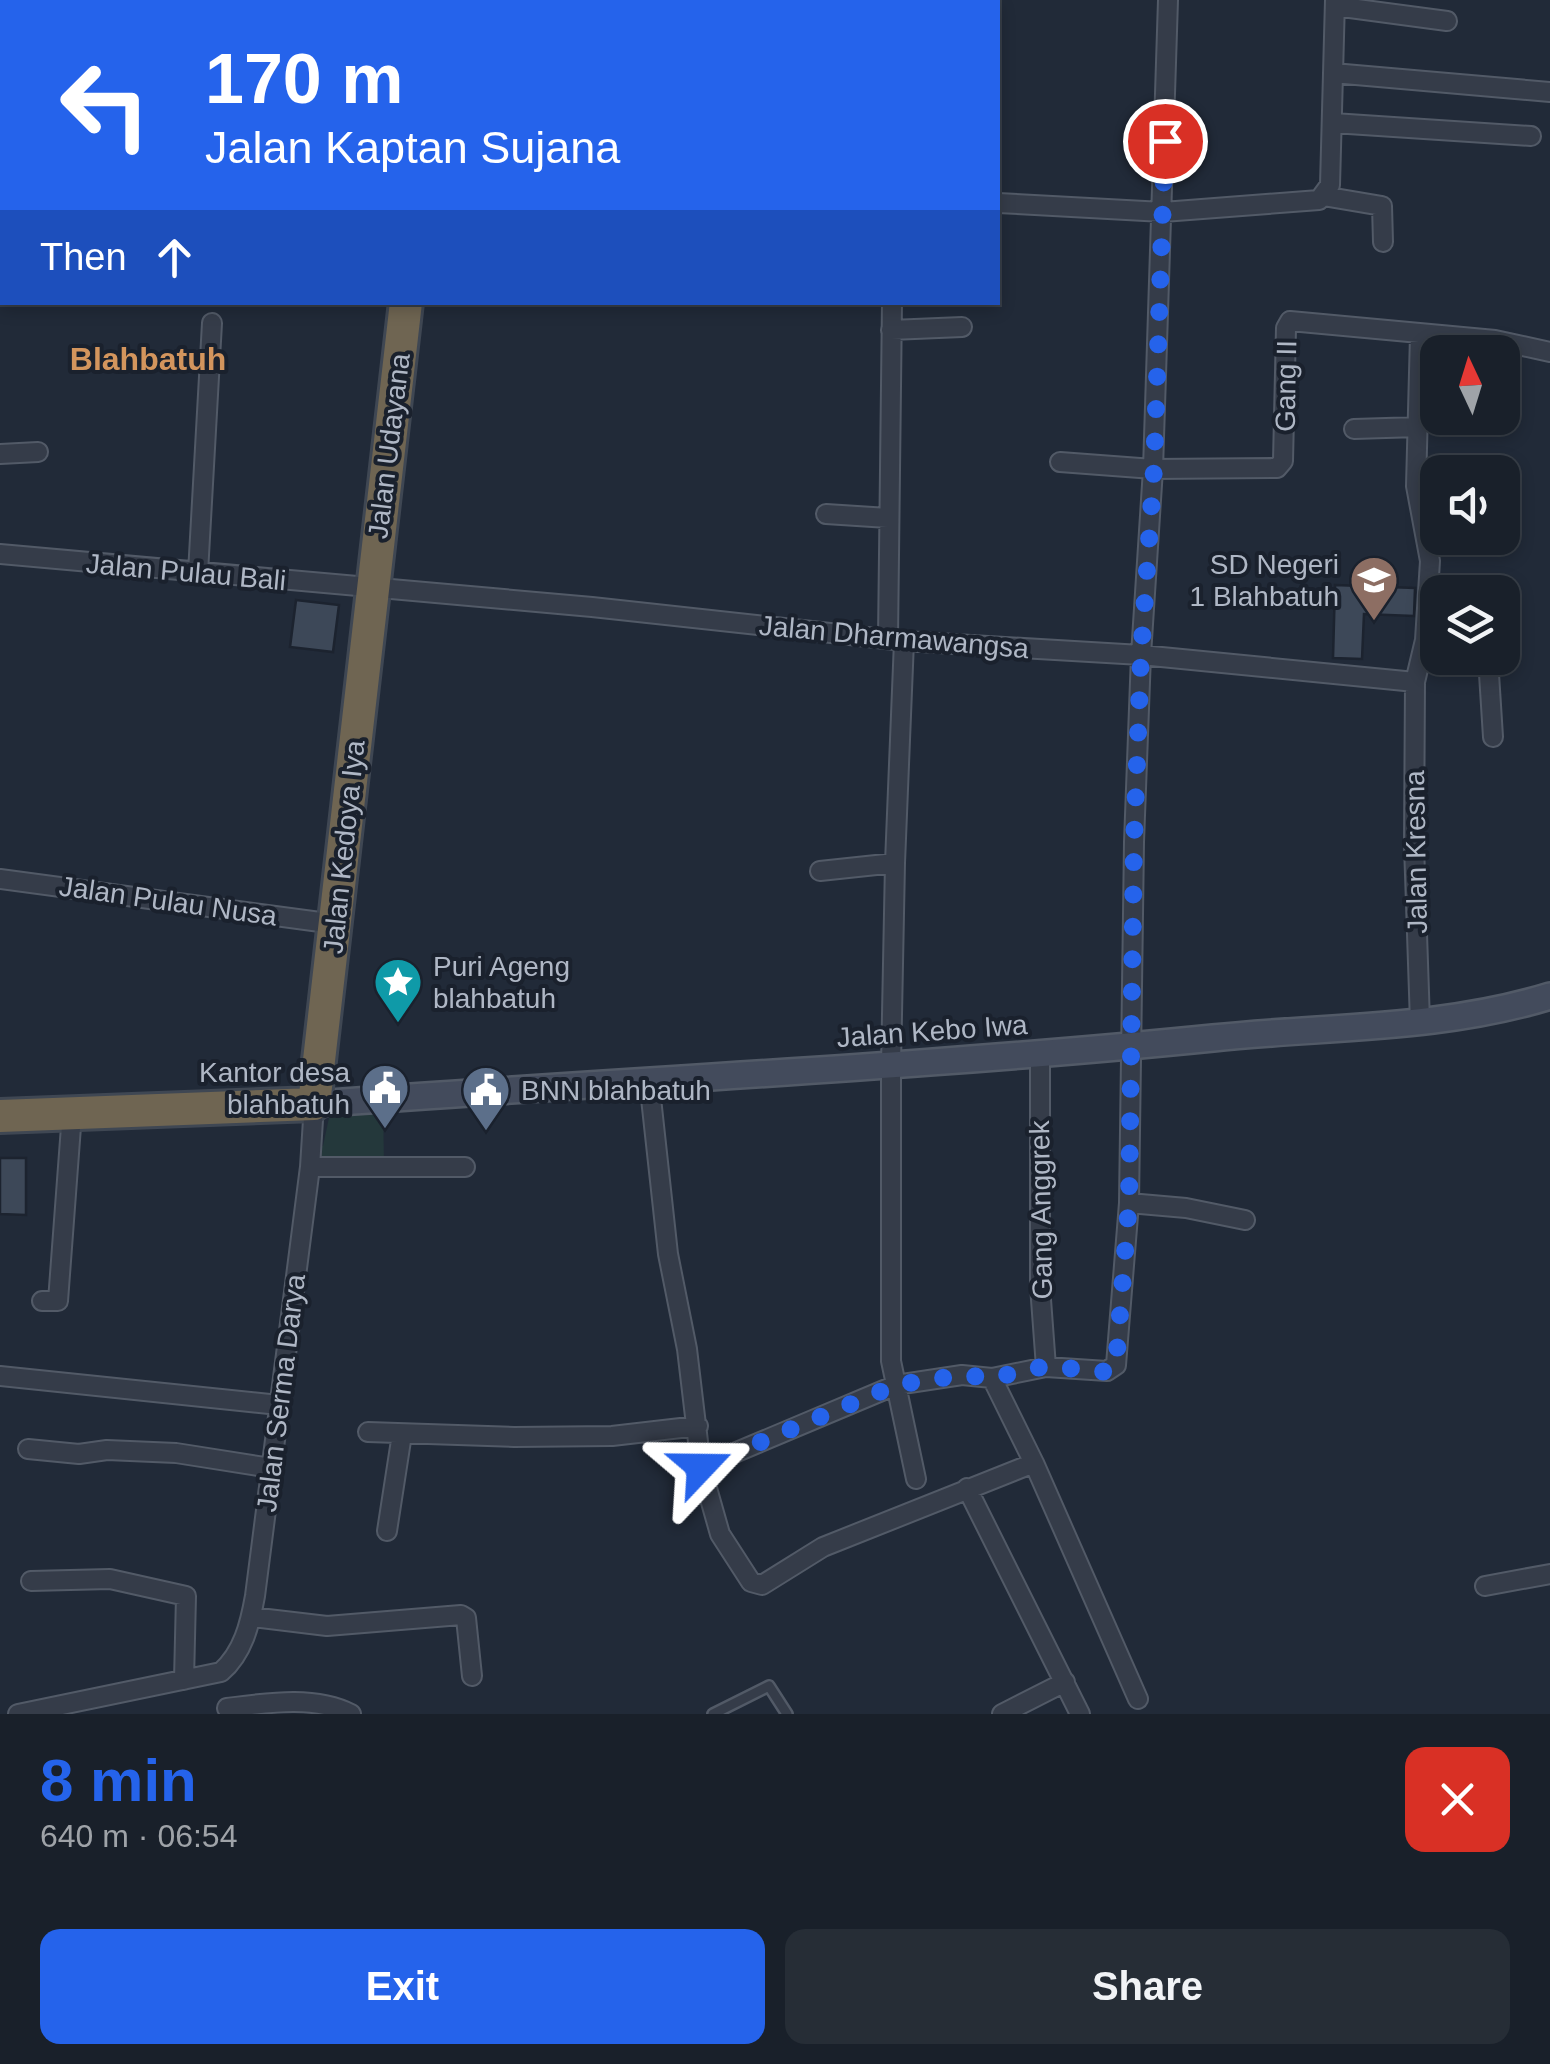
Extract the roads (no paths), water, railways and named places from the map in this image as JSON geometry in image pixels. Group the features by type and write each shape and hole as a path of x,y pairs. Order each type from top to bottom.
{"highway":[{"name":"Jalan Udayana","path":"373,589 406,305"},
{"name":"Jalan Kedoya Iya","path":"314,1104 373,589"},
{"path":"0,1116 314,1104"}],"main road":[{"name":"Jalan Kebo Iwa","path":"314,1104 1040,1054 1459,1019 1550,996"}],"street":[{"path":"701,1467 894,1378 992,1378 1046,1366 1107,1372 1116,1364 1129,1203 1129,1046 1141,655 1154,469 1168,0"},
{"path":"1000,203 1164,212 1318,200 1330,185 1335,3 1447,21"},
{"path":"1332,72 1550,92"},
{"path":"1333,123 1531,136"},
{"path":"1324,196 1382,206 1382,242"},
{"path":"892,305 888,518 896,640 890,1065 894,1378 916,1479"},
{"name":"Gang II","path":"1154,469 1274,470 1280,466 1284,460 1286,328 1290,321 1420,336"},
{"path":"198,572 212,323"},
{"path":"892,330 962,327"},
{"name":"Jalan Kresna","path":"1420,336 1416,486 1430,575"},
{"name":"Gang II","path":"1520,345 1550,352"},
{"path":"1354,429 1418,426"},
{"path":"0,454 38,452"},
{"path":"1060,462 1154,469"},
{"path":"826,514 888,518"},
{"name":"Jalan Pulau Bali","path":"0,554 373,589"},
{"name":"Jalan Dharmawangsa","path":"373,589 896,640 1141,655 1415,682"},
{"name":"Jalan Kresna","path":"1420,669 1415,682 1414,845 1420,1022"},
{"path":"1489,675 1494,736"},
{"path":"820,871 894,863"},
{"name":"Jalan Pulau Nusa","path":"0,879 335,924"},
{"name":"Gang Anggrek","path":"1040,1054 1040,1286 1046,1366"},
{"path":"649,1080 668,1254 698,1426 701,1467 720,1534 754,1585 762,1584 822,1547 1034,1463"},
{"name":"Jalan Serma Darya","path":"221,1672 234,1662 252,1616 310,1167 314,1104"},
{"path":"42,1301 58,1301 72,1113"},
{"path":"310,1167 466,1167"},
{"path":"1129,1203 1186,1208 1245,1220"},
{"path":"0,1376 279,1406"},
{"path":"992,1378 1034,1463 1138,1699"},
{"path":"368,1432 612,1436 698,1426"},
{"path":"387,1531 402,1434"},
{"path":"28,1449 79,1454 108,1450 176,1453 271,1468"},
{"path":"967,1488 1080,1714"},
{"path":"1485,1586 1550,1574"},
{"path":"31,1581 110,1579 186,1596 184,1680"},
{"path":"252,1616 326,1626 461,1615 466,1618 472,1676"},
{"path":"18,1714 221,1672 227,1711 295,1703 334,1705 351,1714"},
{"path":"1002,1714 1065,1682"}],"lane":[{"path":"714,1714 769,1686 786,1714"}],"place":[{"name":"SD Negeri 1 Blahbatuh","path":"1374,622"},
{"name":"Puri Ageng blahbatuh","path":"398,1024"},
{"name":"Kantor desa blahbatuh","path":"385,1130"},
{"name":"BNN blahbatuh","path":"486,1132"}],"district":[{"name":"Blahbatuh","path":"148,359"}]}
